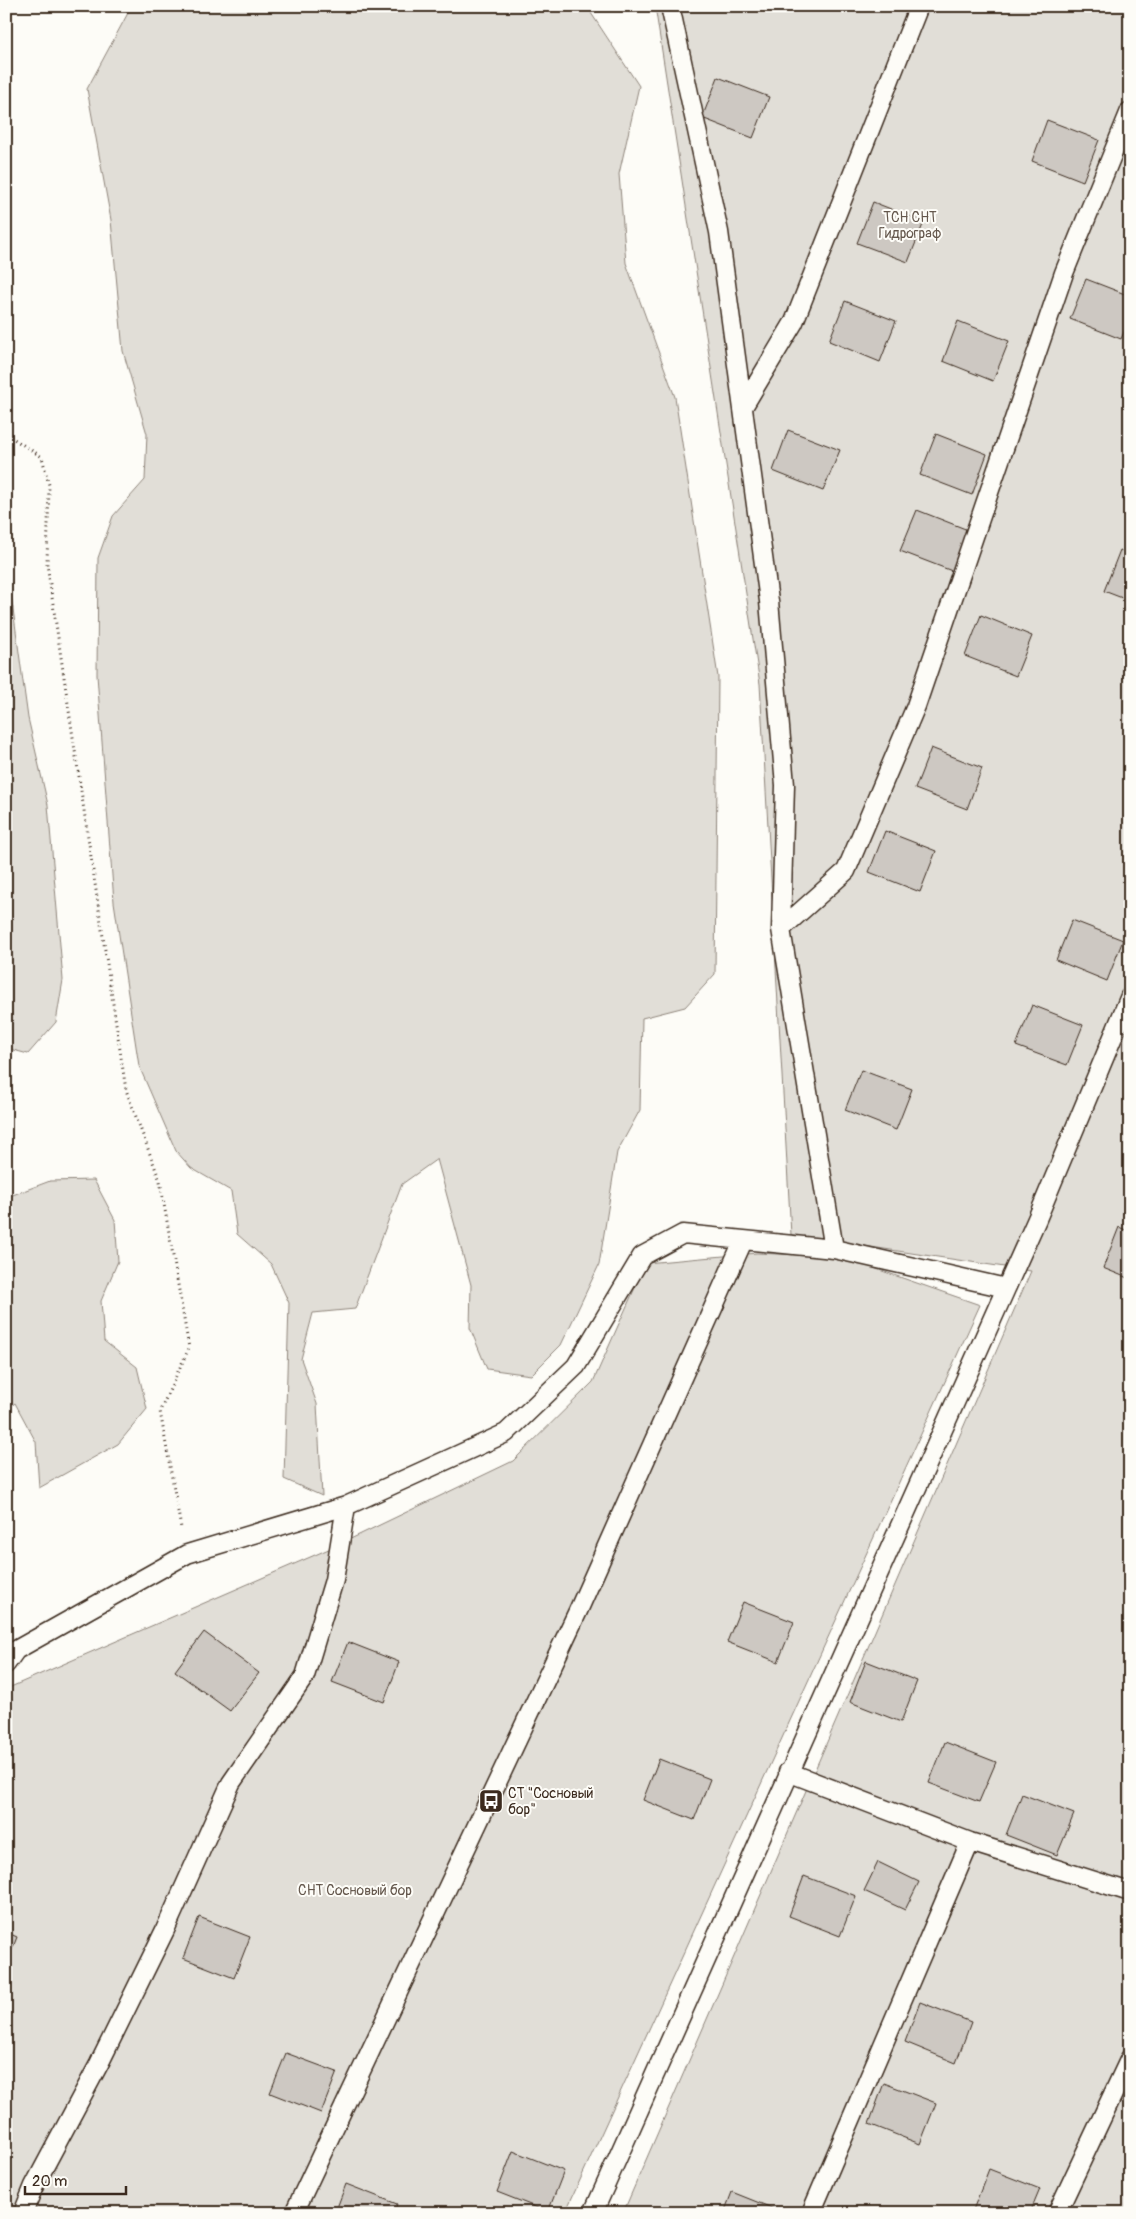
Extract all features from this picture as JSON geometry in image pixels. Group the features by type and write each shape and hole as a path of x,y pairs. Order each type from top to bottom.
{"lane":[{"path":"670,6 719,232 769,601 784,785 781,929 834,1249"},
{"path":"743,407 794,322 919,6"},
{"path":"781,929 846,871 916,706 1064,273 1130,111"},
{"path":"593,2213 788,1772 1006,1288 1130,996"},
{"path":"6,1664 16,1650 187,1554 346,1506 506,1434 576,1366 642,1256 683,1234 834,1249 1006,1288"},
{"path":"294,2213 578,1611 743,1241"},
{"path":"23,2213 34,2186 99,2064 165,1930 231,1784 305,1676 334,1580 346,1506"},
{"path":"788,1772 970,1842 1130,1892"},
{"path":"811,2213 970,1842"},
{"path":"1057,2213 1130,2058"}],"path":[{"path":"6,434 42,457 49,485 47,564 126,1090 160,1181 189,1348 160,1411 187,1554"}],"green space":[{"path":"123,6 591,6 591,13 639,86 619,174 626,263 675,397 718,677 715,974 685,1007 642,1018 640,1110 617,1152 599,1265 561,1345 531,1375 487,1369 470,1328 471,1285 437,1159 402,1184 355,1309 313,1313 301,1359 317,1404 322,1496 284,1479 289,1303 271,1264 237,1234 231,1191 191,1168 176,1151 139,1066 114,902 97,675 98,558 113,516 145,480 147,434 123,351 111,220 87,89 128,13"},
{"name":"ТСН СНТ Гидрограф","path":"655,6 1130,6 1130,2213 623,2213 1031,1271 791,1235 760,684"},
{"path":"6,558 28,718 48,805 63,980 56,1022 28,1054 6,1048"},
{"path":"94,1180 115,1220 118,1261 101,1301 104,1341 137,1367 147,1409 118,1444 39,1488 36,1442 15,1403 6,1410 6,1190 10,1196 50,1181"},
{"name":"СНТ Сосновый бор","path":"757,1253 842,1257 980,1305 565,2213 6,2213 6,1689 338,1545 513,1461 593,1382 646,1263"}],"building":[{"path":"718,77 769,97 753,138 702,118"},
{"path":"1047,120 1099,140 1083,181 1032,161"},
{"path":"873,202 924,222 908,262 857,243"},
{"path":"1086,279 1130,296 1130,318 1121,339 1070,319"},
{"path":"845,301 896,321 880,362 829,341"},
{"path":"958,321 1009,341 993,381 943,361"},
{"path":"788,430 840,450 823,491 773,471"},
{"path":"936,434 987,454 972,495 920,475"},
{"path":"917,510 968,530 952,571 900,551"},
{"path":"1120,550 1130,554 1130,601 1104,591"},
{"path":"981,615 1032,636 1016,676 965,656"},
{"path":"931,748 982,768 967,809 915,789"},
{"path":"885,831 936,851 920,892 869,872"},
{"path":"1072,920 1123,940 1107,981 1056,960"},
{"path":"1032,1005 1083,1025 1067,1065 1016,1046"},
{"path":"861,1070 912,1089 896,1130 845,1110"},
{"path":"1119,1227 1130,1232 1130,1279 1103,1268"},
{"path":"743,1602 794,1622 778,1662 727,1642"},
{"path":"204,1632 259,1673 230,1711 175,1671"},
{"path":"348,1642 399,1662 384,1702 332,1682"},
{"path":"866,1661 917,1681 901,1722 850,1702"},
{"path":"945,1742 996,1762 979,1802 929,1783"},
{"path":"659,1759 710,1779 694,1820 643,1800"},
{"path":"1022,1794 1074,1814 1057,1855 1006,1835"},
{"path":"878,1862 919,1882 905,1910 864,1891"},
{"path":"804,1876 856,1896 840,1936 789,1916"},
{"path":"199,1917 250,1937 234,1978 183,1958"},
{"path":"6,1932 17,1937 6,1965"},
{"path":"920,2002 971,2022 956,2063 905,2042"},
{"path":"286,2053 337,2072 321,2113 270,2093"},
{"path":"884,2083 936,2103 920,2144 869,2124"},
{"path":"513,2151 564,2171 548,2212 497,2192"},
{"path":"989,2169 1040,2189 1030,2213 980,2213 973,2210"},
{"path":"346,2184 397,2204 394,2213 335,2213"},
{"path":"732,2192 767,2206 783,2213 724,2213"}],"place":[{"name":"СТ \"Сосновый бор\"","path":"491,1801"}]}
